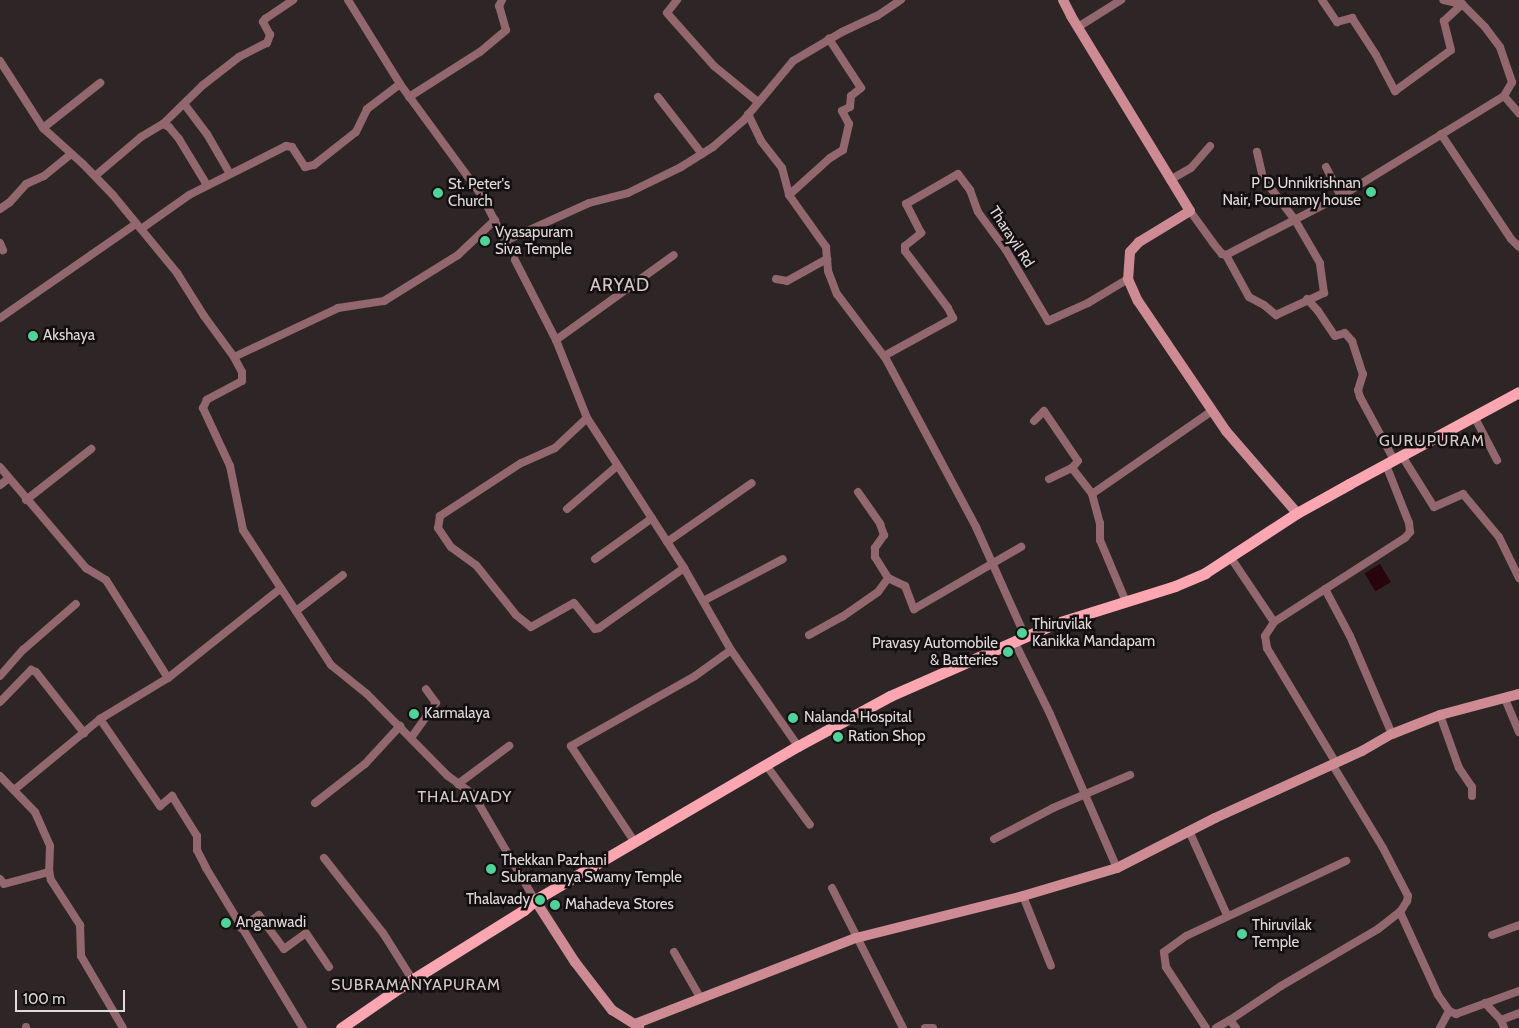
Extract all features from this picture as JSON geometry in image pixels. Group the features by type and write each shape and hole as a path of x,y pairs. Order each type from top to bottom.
{"main road":[{"path":"1063,0 1190,211 1136,245 1130,252 1128,279 1138,301 1226,431 1298,513"},
{"path":"341,1028 412,979 524,910 535,900 798,746 890,696 1054,624 1175,586 1231,558 1298,513 1519,392"},
{"path":"535,900 574,962 608,1004 634,1027 856,938 1022,896 1117,868 1190,833 1215,818 1334,764 1392,734 1440,715 1519,694"}],"street":[{"path":"95,176 141,137 163,124 185,105 188,98 239,57 267,43 270,35 263,22 265,18 293,0"},
{"path":"348,0 400,84 452,152 482,196 556,340 587,418 684,568 731,650 798,746"},
{"path":"409,97 480,52 506,30 499,6 502,0"},
{"path":"677,0 667,13 714,66 758,102"},
{"path":"505,241 589,203 635,190 666,176 702,154 743,121 793,61 829,39 877,16 901,0"},
{"path":"1078,27 1121,0"},
{"path":"1322,0 1337,22 1352,18 1376,55 1395,91 1451,50 1444,21 1462,4"},
{"path":"1226,255 1341,196 1504,96 1512,82 1500,47 1485,26 1462,4 1443,0"},
{"path":"789,195 830,158 843,150 849,124 842,110 850,107 851,96 861,88 829,39"},
{"path":"0,61 43,128 95,176 177,273 204,316 234,357 242,372 244,377 242,381 207,400 203,408 230,466 243,530 331,665 367,694 441,769 473,794 486,813 535,900"},
{"path":"43,128 100,83"},
{"path":"0,318 189,195 286,146 292,147 305,167 314,165 356,132 367,109 400,84"},
{"path":"1504,96 1519,113"},
{"path":"658,97 702,154"},
{"path":"185,105 207,134 230,174"},
{"path":"748,114 761,141 782,168 789,195 826,247 830,276 837,294 884,356 976,527 1025,636"},
{"path":"163,124 169,126 180,139 207,185"},
{"path":"1441,134 1511,239 1519,248"},
{"path":"1170,180 1191,168 1210,146"},
{"path":"1190,211 1212,243 1222,254 1226,255 1249,297 1264,305 1276,315 1307,299 1324,293 1320,263 1295,220 1264,178 1257,152"},
{"path":"0,209 10,202 26,184 44,176 71,154"},
{"path":"1326,167 1341,196"},
{"name":"Tharayil Rd","path":"884,356 953,318 948,308 905,250 905,246 921,233 906,204 958,174 970,190 978,212 1006,250 1048,321 1088,303 1128,279"},
{"path":"234,357 338,308 384,301 458,255 495,220"},
{"path":"556,340 674,255"},
{"path":"776,279 787,281 827,259"},
{"path":"1307,299 1318,311 1335,336 1344,333 1352,341 1363,374 1358,390 1360,397 1394,460 1434,507 1463,494 1499,538 1519,578"},
{"path":"1034,421 1044,411 1078,461 1072,468 1049,479"},
{"path":"1092,494 1212,412"},
{"path":"1474,416 1497,460"},
{"path":"587,418 555,448 521,463 440,516 438,528 451,546 476,565 516,614 531,627 574,603 595,629 599,628 684,568"},
{"path":"26,500 90,449"},
{"path":"1216,1028 1281,986 1378,929 1400,912 1408,901 1408,896 1383,848 1268,648 1265,636 1274,622 1405,538 1410,532 1394,460"},
{"path":"567,509 617,466"},
{"path":"0,467 26,500 86,568 106,580 168,678"},
{"path":"1072,468 1092,494 1100,523 1100,540 1126,602"},
{"path":"0,485 9,478"},
{"path":"667,542 752,483"},
{"path":"858,492 880,524 884,535 875,548 875,557 888,578 905,586 914,609 962,580 993,565 1021,547"},
{"path":"595,559 652,518"},
{"path":"1231,558 1274,622"},
{"path":"703,601 783,559"},
{"path":"296,611 343,575"},
{"path":"809,634 842,617 878,592 888,578"},
{"path":"14,790 100,719 168,678 281,588"},
{"path":"1325,589 1350,636 1392,734"},
{"path":"0,676 28,644 76,604"},
{"path":"1014,641 1050,714 1084,796 1117,868"},
{"path":"634,841 571,746 695,676 731,650"},
{"path":"0,702 31,670 36,672 84,733"},
{"path":"411,738 436,703 426,690"},
{"path":"1505,699 1519,732"},
{"path":"1440,715 1459,768 1472,787 1472,796"},
{"path":"100,719 160,806 172,796 197,836 197,850 206,868 303,1028"},
{"path":"315,803 365,764 400,726"},
{"path":"458,784 509,746"},
{"path":"766,765 810,826"},
{"path":"994,839 1053,808 1130,775"},
{"path":"0,776 35,812 50,846 49,872 52,880 80,925 79,941 85,964 123,1028"},
{"path":"1190,833 1227,915"},
{"path":"324,858 383,933 412,979"},
{"path":"1206,1028 1166,967 1164,952 1186,936 1227,915 1346,861"},
{"path":"0,879 4,884 49,872"},
{"path":"832,888 903,1028"},
{"path":"1022,896 1051,966"},
{"path":"1400,912 1438,995 1449,1011 1456,1014 1519,991"},
{"path":"241,928 259,915 284,949 306,933 329,967"},
{"path":"1492,935 1519,925"},
{"path":"674,952 701,999"},
{"path":"1485,1003 1501,1020 1504,1028"},
{"path":"1440,1028 1449,1011"},
{"path":"1501,1020 1519,1013"},
{"path":"1230,1020 1236,1028"},
{"path":"925,1028 933,1028"}],"shaded area":[{"path":"1380,564 1391,582 1375,591 1365,573"}],"place":[{"name":"P D Unnikrishnan Nair, Pournamy house","path":"1371,192"},
{"name":"St. Peter's Church","path":"438,193"},
{"name":"Vyasapuram Siva Temple","path":"485,241"},
{"name":"Akshaya","path":"33,336"},
{"name":"Thiruvilak Kanikka Mandapam","path":"1022,633"},
{"name":"Pravasy Automobile & Batteries","path":"1008,652"},
{"name":"Karmalaya","path":"414,714"},
{"name":"Nalanda Hospital","path":"793,718"},
{"name":"Ration Shop","path":"838,737"},
{"name":"Thekkan Pazhani Subramanya Swamy Temple","path":"491,869"},
{"name":"Thalavady","path":"540,900"},
{"name":"Mahadeva Stores","path":"555,905"},
{"name":"Anganwadi","path":"226,923"},
{"name":"Thiruvilak Temple","path":"1242,934"}],"district":[{"name":"ARYAD","path":"620,285"},
{"name":"GURUPURAM","path":"1432,441"},
{"name":"THALAVADY","path":"465,797"},
{"name":"SUBRAMANYAPURAM","path":"416,985"}]}
